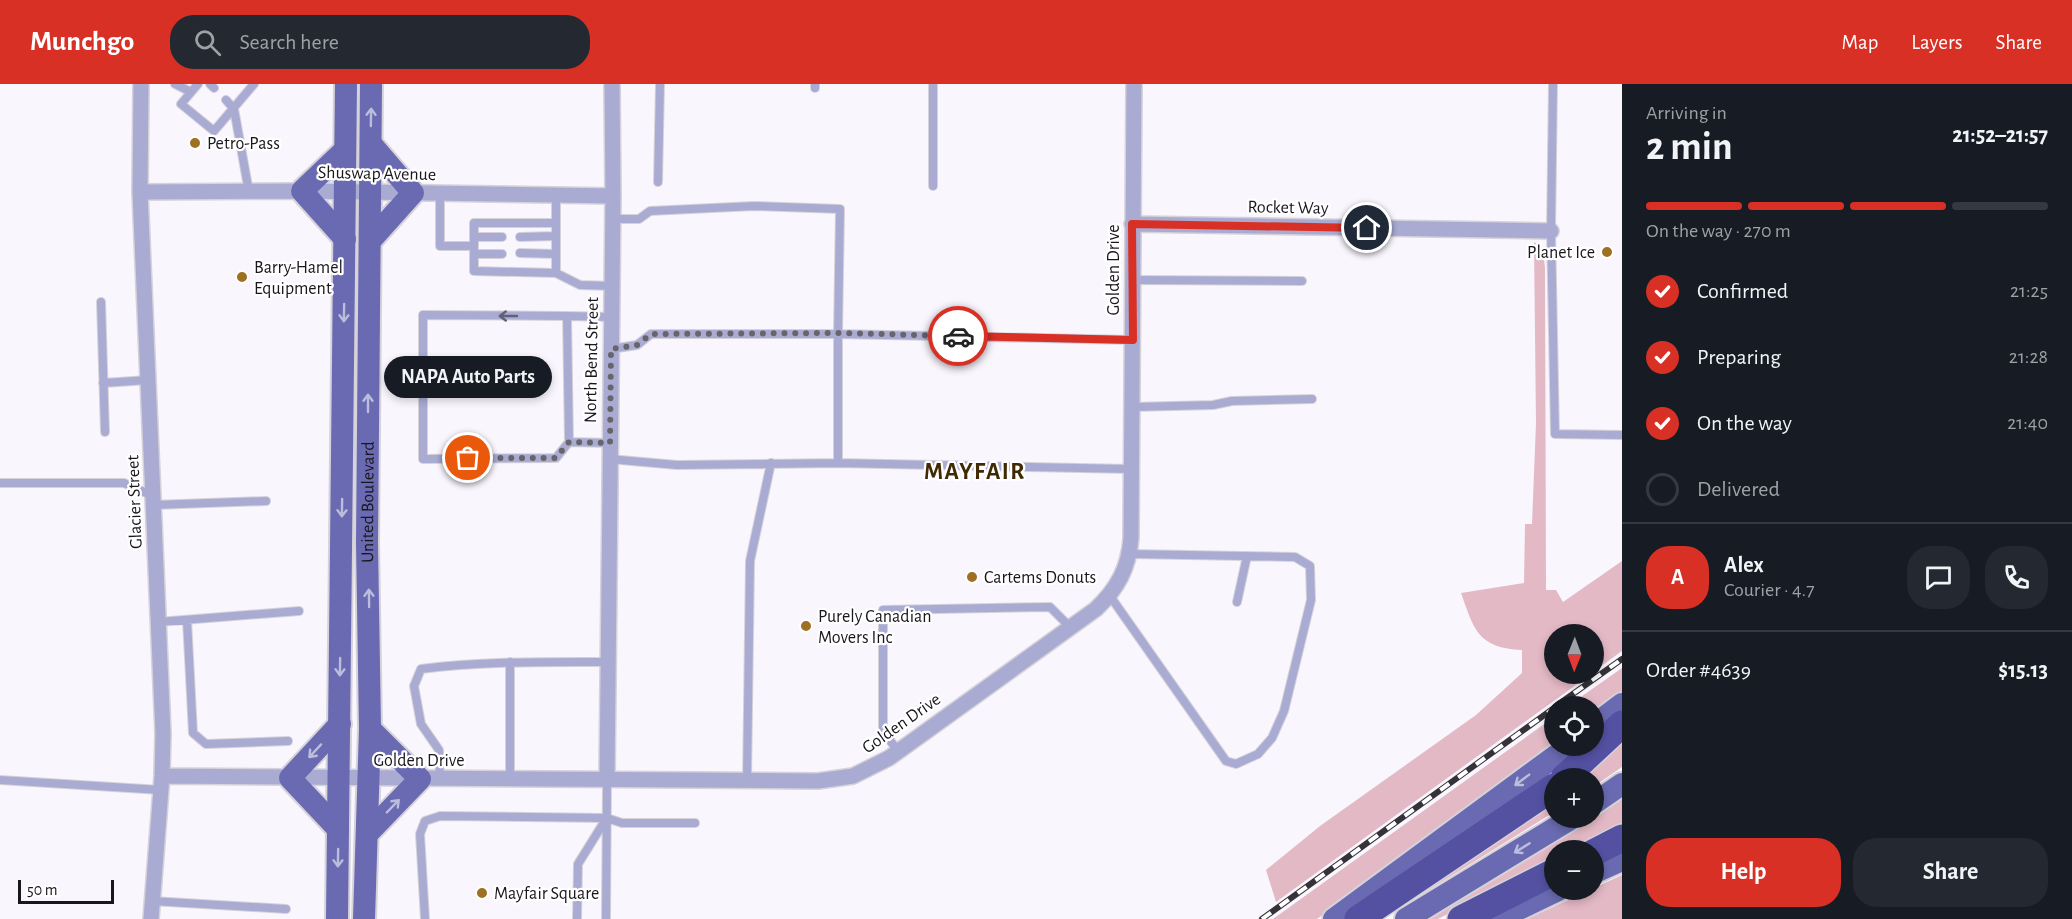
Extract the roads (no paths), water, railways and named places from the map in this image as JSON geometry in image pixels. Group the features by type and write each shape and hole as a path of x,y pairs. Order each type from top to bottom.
{"highway":[{"path":"1575,768 1622,724"},
{"path":"1358,919 1544,793"},
{"path":"1373,919 1485,841 1544,795"},
{"path":"1604,847 1622,838"},
{"path":"1461,919 1544,877"}],"main road":[{"name":"United Boulevard","path":"337,919 346,84"},
{"name":"United Boulevard","path":"364,919 370,729 367,543 371,84"},
{"path":"370,241 413,193 371,144"},
{"path":"345,150 303,191 345,239"},
{"path":"1604,718 1622,704"},
{"path":"338,829 290,778 340,724"},
{"path":"367,834 430,779 370,729"},
{"path":"1334,919 1555,756"},
{"path":"1604,796 1622,784"},
{"path":"1406,919 1556,828"},
{"path":"1604,868 1622,860"},
{"path":"1498,919 1544,897"}],"street":[{"name":"Glacier Street","path":"141,84 140,192 163,733 151,919"},
{"name":"North Bend Street","path":"607,780 613,219 612,84"},
{"name":"Golden Drive","path":"161,783 290,778 818,782 843,779 871,768 898,751 1096,609 1110,596 1130,554 1134,84"},
{"name":"Shuswap Avenue","path":"140,192 303,191 613,196"},
{"name":"Rocket Way","path":"1132,224 1551,231"}],"lane":[{"path":"176,84 190,92"},
{"path":"198,84 181,104 213,131 254,84"},
{"path":"658,182 660,84"},
{"path":"933,84 933,186"},
{"path":"1553,84 1551,231 1555,434 1622,435"},
{"path":"226,100 234,109 249,192"},
{"path":"440,193 440,246 502,254"},
{"path":"556,195 556,273"},
{"path":"613,219 639,219 650,211 754,206 840,209 838,464"},
{"path":"556,223 474,223 474,272 556,273 580,285 612,286"},
{"path":"520,237 556,236"},
{"path":"474,237 502,237"},
{"path":"520,254 556,254"},
{"path":"1132,280 1302,281"},
{"path":"101,302 105,432"},
{"path":"567,316 569,442 556,458 423,459 423,315 567,316 611,317"},
{"path":"611,349 637,345 651,334 838,333 1133,340"},
{"path":"103,383 148,380"},
{"path":"1132,407 1312,399"},
{"path":"569,442 610,443"},
{"path":"609,459 677,465 771,463 1131,469"},
{"path":"747,781 750,561 771,463"},
{"path":"0,483 124,483 153,501 266,501"},
{"path":"1110,596 1226,761 1236,764 1258,754 1272,738 1284,711 1311,600 1310,566 1295,557 1130,554"},
{"path":"1237,602 1247,556"},
{"path":"898,751 883,731 883,610 1050,607 1070,627"},
{"path":"158,622 299,611"},
{"path":"188,620 193,733 206,744 288,741"},
{"path":"510,662 510,779"},
{"path":"430,779 439,750 421,724 414,686 421,669 456,664 608,662"},
{"path":"0,780 161,783"},
{"path":"606,919 607,780"},
{"path":"425,919 420,834 425,821 440,816 607,818 622,823 694,823"},
{"path":"577,919 578,864 607,818"},
{"path":"152,901 286,909"}],"railway":[{"path":"1570,696 1622,659"},
{"path":"1262,919 1544,715"}],"place":[{"name":"Petro-Pass","path":"195,143"},
{"name":"Planet Ice","path":"1607,252"},
{"name":"Barry-Hamel Equipment","path":"242,277"},
{"name":"NAPA Auto Parts","path":"468,458"},
{"name":"Cartems Donuts","path":"972,577"},
{"name":"Purely Canadian Movers Inc","path":"806,626"},
{"name":"Mayfair Square","path":"482,893"}],"district":[{"name":"MAYFAIR","path":"975,471"}]}
